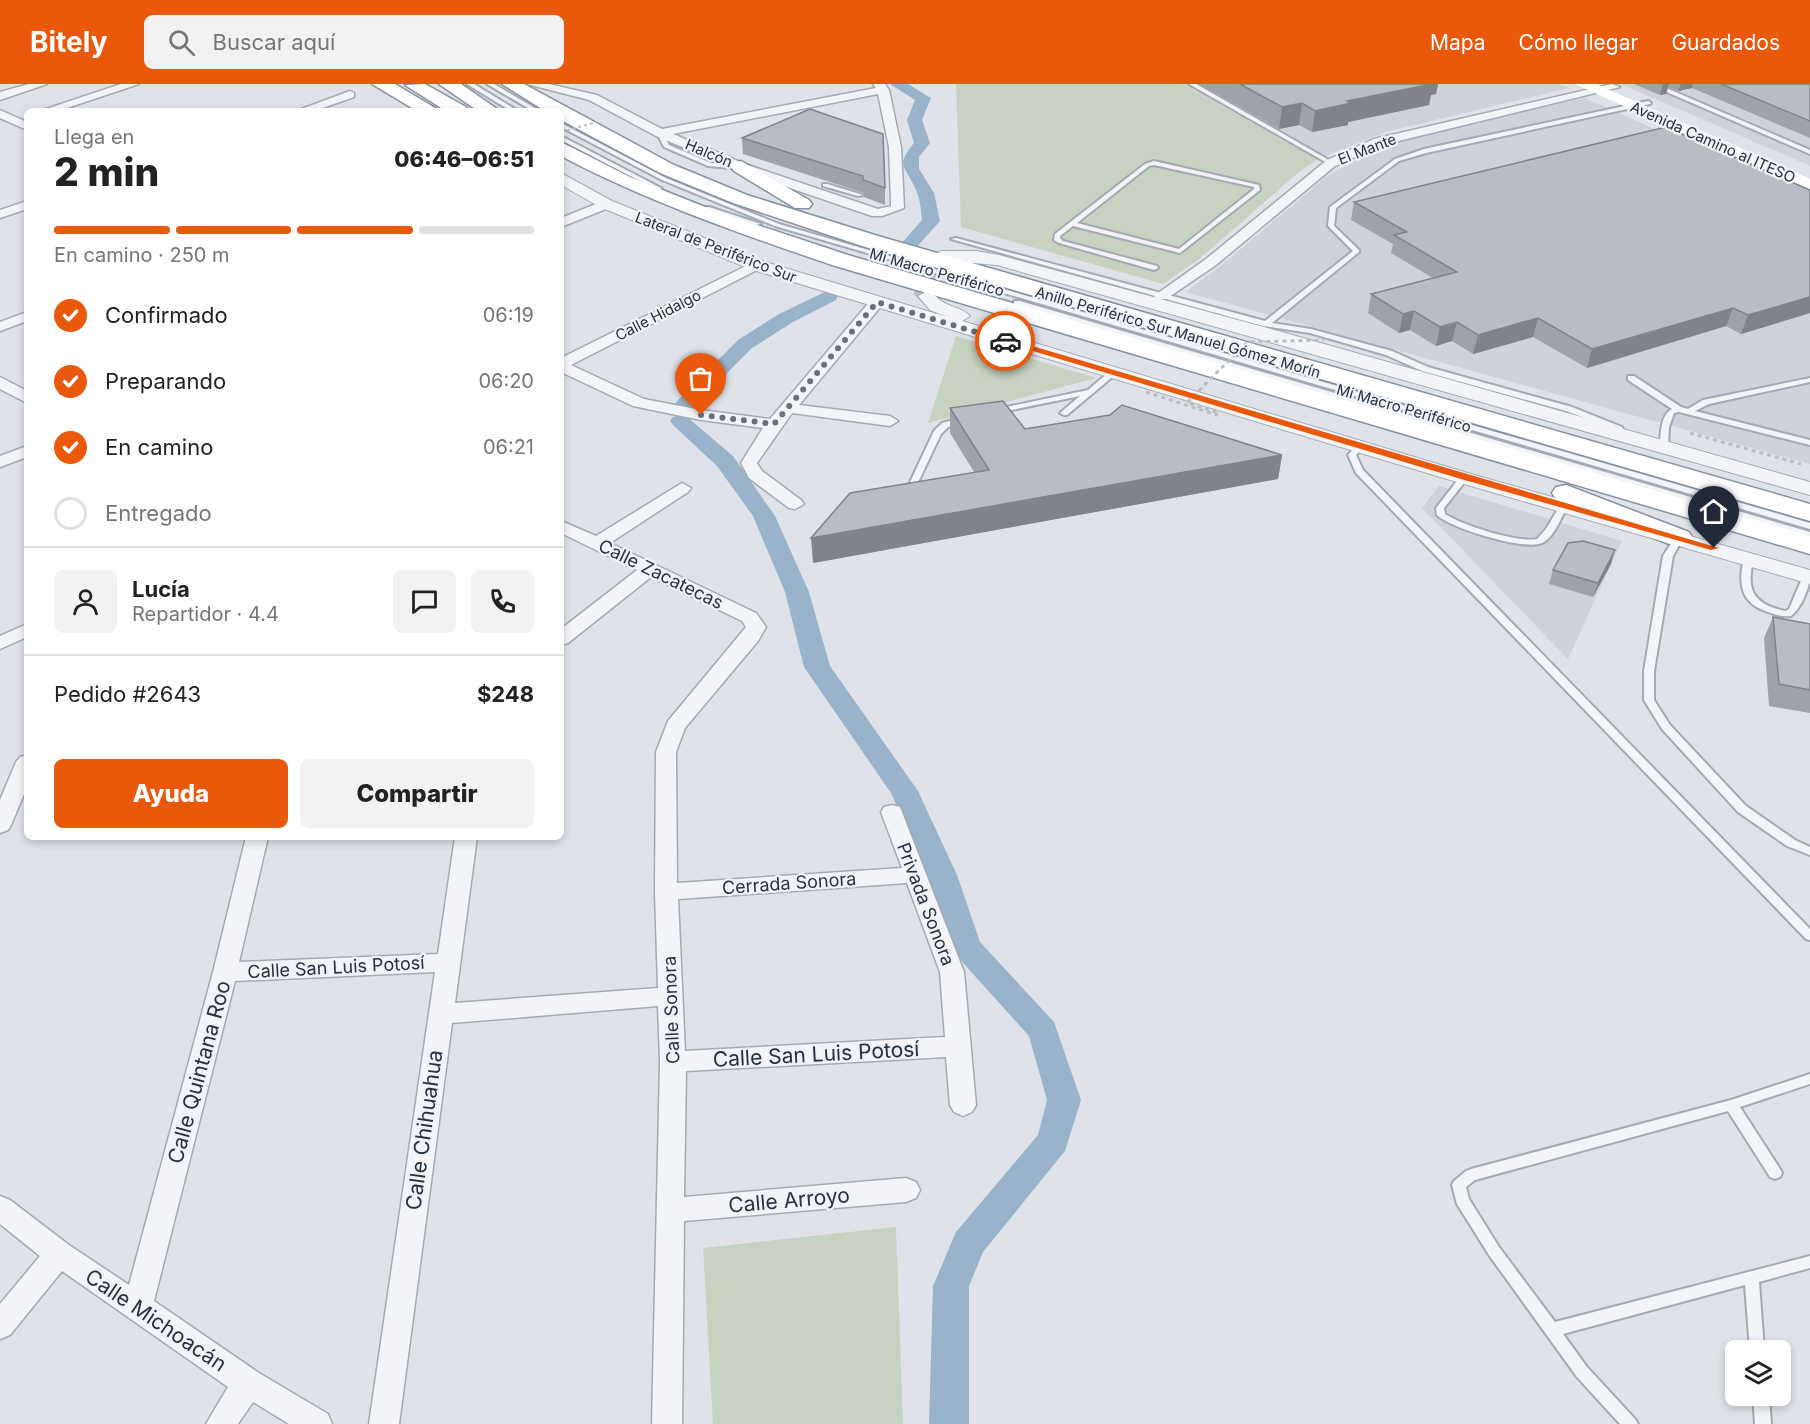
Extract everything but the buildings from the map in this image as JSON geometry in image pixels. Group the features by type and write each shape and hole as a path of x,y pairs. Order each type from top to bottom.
{"highway":[{"path":"381,84 425,108"},
{"path":"394,84 447,108"},
{"path":"413,84 449,108"},
{"path":"442,84 484,107"},
{"path":"448,84 484,107"},
{"name":"Anillo Periférico Sur Manuel Gómez Morín","path":"511,84 553,108"},
{"name":"Anillo Periférico Sur Manuel Gómez Morín","path":"564,114 688,177 740,199 870,241 1810,513"},
{"name":"Anillo Periférico Sur Manuel Gómez Morín","path":"564,150 623,181 708,215 840,260 1810,545"},
{"path":"564,163 623,181"},
{"path":"741,167 769,186 870,241"},
{"path":"1389,421 1679,538"},
{"path":"1574,446 1810,503"}],"main road":[{"name":"Avenida Camino al ITESO","path":"1600,86 1810,173"},
{"name":"Avenida Camino al ITESO","path":"1641,104 1810,185"}],"street":[{"path":"0,96 41,84"},
{"path":"56,108 133,84"},
{"name":"Halcón","path":"533,84 593,97 660,133 741,167 864,210 890,212 897,208 898,202 895,147 881,87"},
{"name":"El Mante","path":"1161,296 1210,262 1331,163 1378,142 1600,86"},
{"path":"660,133 850,96 881,87"},
{"path":"831,88 850,96"},
{"path":"310,108 350,94"},
{"path":"0,114 23,121"},
{"path":"0,125 23,121"},
{"name":"Lateral de Periférico Sur","path":"564,180 606,204 756,265 1464,477 1809,576"},
{"path":"564,222 606,204"},
{"path":"0,214 24,206"},
{"path":"941,256 976,256 999,260 1810,489"},
{"name":"Calle Hidalgo","path":"564,363 756,265"},
{"path":"980,267 1023,275 1472,403 1664,447"},
{"path":"795,504 755,474 749,463 787,408 877,302 896,284"},
{"path":"927,296 936,306 966,317 1218,394 1338,439"},
{"path":"0,327 24,317"},
{"path":"564,366 654,406 774,424"},
{"path":"0,382 24,396"},
{"path":"787,408 890,421"},
{"path":"0,462 24,452"},
{"path":"598,543 682,488"},
{"name":"Calle Zacatecas","path":"564,527 749,617 756,627"},
{"path":"564,637 651,568"},
{"name":"Calle Sonora","path":"667,1424 673,1062 666,892 666,752 675,726 751,638 756,627"},
{"path":"0,643 24,631"},
{"path":"0,825 24,769"},
{"name":"Privada Sonora","path":"892,812 913,875 952,972 963,1105"},
{"name":"Calle Quintana Roo","path":"138,1306 225,972 256,840"},
{"name":"Calle Chihuahua","path":"384,1424 466,840"},
{"name":"Cerrada Sonora","path":"666,892 913,875"},
{"name":"Calle San Luis Potosí","path":"225,972 448,962"},
{"path":"440,1014 670,996"},
{"name":"Calle San Luis Potosí","path":"673,1062 959,1046"},
{"name":"Calle Arroyo","path":"671,1210 906,1190"},
{"name":"Calle Michoacán","path":"0,1208 59,1254 248,1383 317,1424"},
{"path":"0,1326 59,1254"},
{"path":"220,1424 248,1383"}],"lane":[{"path":"470,84 510,108"},
{"path":"490,84 532,108"},
{"path":"1192,84 1331,163"},
{"path":"1665,88 1810,152"},
{"path":"1266,324 1357,251 1331,226 1333,207 1397,160 1460,142 1641,104"},
{"name":"Mi Macro Periférico","path":"564,127 664,179 777,225 1810,526"},
{"name":"Mi Macro Periférico","path":"564,140 654,187 712,210 1078,321 1810,535"},
{"path":"1071,224 1180,251 1257,190 1257,186 1154,163 1147,165 1071,224 1057,235 1056,238 1154,268"},
{"path":"825,185 860,195"},
{"path":"954,239 1266,324 1311,332 1389,353 1425,369 1569,409 1664,447 1665,427 1671,412 1678,409 1691,410 1810,443"},
{"path":"1064,413 1113,373"},
{"path":"1631,378 1678,409"},
{"path":"1691,410 1706,402 1810,380"},
{"path":"987,413 1087,392"},
{"path":"907,496 937,433 945,425 966,418"},
{"path":"1361,446 1352,455 1359,471 1810,936"},
{"path":"1464,477 1440,508 1441,515 1450,520 1522,542 1535,544 1543,540 1564,506"},
{"path":"1679,538 1668,556 1649,671 1649,700 1666,727 1742,809 1791,843 1810,851"},
{"path":"1749,558 1743,575 1749,596 1759,606 1777,613 1788,614 1793,610 1809,576"},
{"path":"1630,1424 1582,1372 1494,1251 1462,1200 1459,1185 1471,1175 1731,1105 1810,1079"},
{"path":"1731,1105 1775,1173"},
{"path":"1551,1330 1810,1262"},
{"path":"1752,1277 1756,1340"},
{"path":"1762,1406 1763,1424"}],"path":[{"path":"564,131 597,122"},
{"path":"1146,392 1217,415 1219,413 1187,403 1247,342 1324,340"},
{"path":"1701,435 1810,468"}],"shaded area":[{"path":"1181,84 1559,84 1569,88 1385,132 1318,159"},
{"path":"1621,84 1810,84 1810,166"},
{"path":"1585,98 1810,198 1810,464 1186,292 1222,265 1327,176 1379,148 1439,129"},
{"path":"1439,486 1622,541 1568,659 1422,508"}],"green space":[{"path":"956,84 1181,84 1318,159 1299,172 1199,259 1163,284 961,227"},
{"path":"956,336 1096,378 928,423"},
{"path":"896,1227 903,1424 713,1424 703,1248"}],"waterway":[{"path":"897,84 923,98 915,115 916,130 922,143 911,157 911,170 926,193 931,221 909,245"},
{"path":"685,404 745,344 786,318 829,296"},
{"path":"680,421 725,461 764,516 797,592 817,667 904,791 942,875 967,947 1043,1031 1064,1100 1053,1141 969,1243 951,1286 949,1424"}],"tunnel":[{"path":"927,296 922,291 930,276 936,272 952,267 977,266"}],"way so far":[{"path":"701,415 774,424 877,302 1005,341"}],"route":[{"path":"1005,341 1464,477 1714,548"}]}
